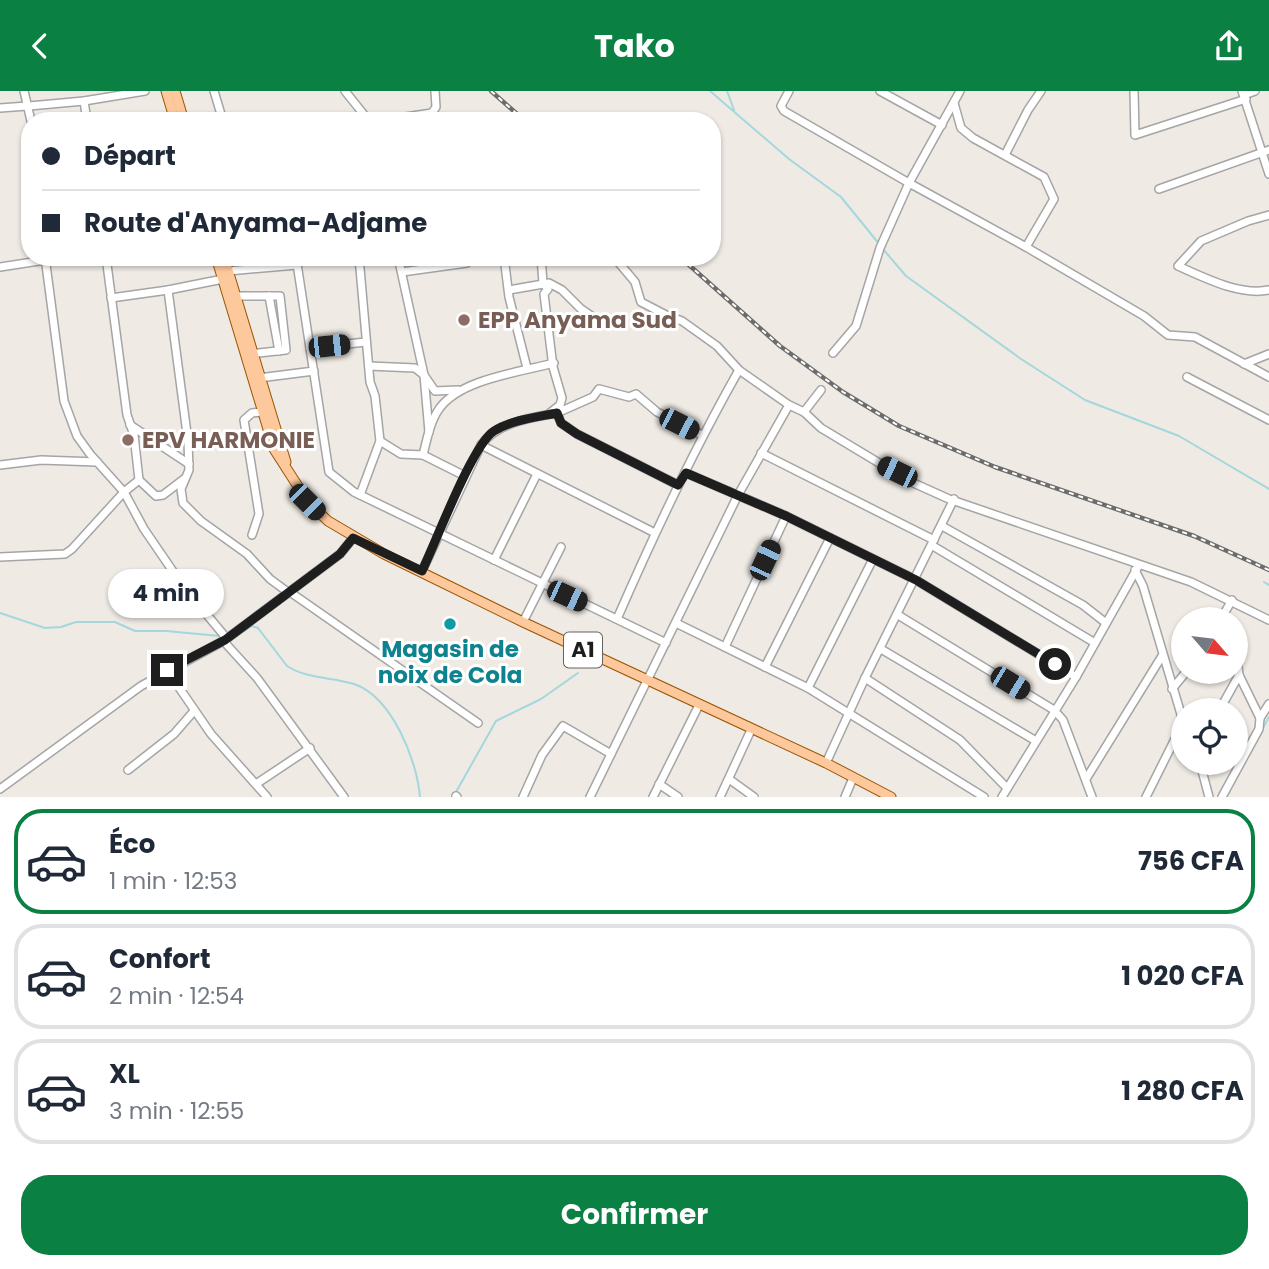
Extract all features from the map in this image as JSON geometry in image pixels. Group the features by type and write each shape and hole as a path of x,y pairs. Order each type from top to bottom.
{"main road":[{"path":"166,91 172,112"},
{"path":"174,91 181,112"},
{"name":"A1","path":"220,266 249,354 262,412 274,449 292,480 318,512 353,538 523,622 891,796"},
{"name":"A1","path":"224,266 225,275"},
{"name":"A1","path":"249,354 292,480"}],"street":[{"path":"24,91 29,112"},
{"path":"0,109 85,101 145,91"},
{"path":"214,91 220,112"},
{"path":"345,91 362,112"},
{"path":"433,112 436,107 435,91"},
{"path":"789,91 781,106 784,111 1026,247 1144,316 1168,335 1195,337 1269,377"},
{"path":"880,91 942,125"},
{"path":"833,353 856,326 880,247 909,183 960,91"},
{"path":"1005,155 1041,91"},
{"path":"1134,91 1135,135 1255,91"},
{"path":"1244,95 1265,152 1269,174"},
{"path":"85,101 87,112"},
{"path":"954,103 961,128 973,138 1044,177 1054,199 1026,247"},
{"path":"1159,189 1265,152"},
{"path":"1269,215 1201,241 1178,266 1254,293 1269,290"},
{"path":"0,267 21,263"},
{"path":"46,266 64,401 77,436 124,492 144,529 178,580 223,634 227,645 257,678 344,796"},
{"path":"107,266 139,480 156,496 163,495 185,479"},
{"path":"111,298 168,290 271,266"},
{"path":"297,266 328,472 360,495 666,643"},
{"path":"360,266 366,342 380,441 360,495"},
{"path":"400,266 424,375 429,432"},
{"path":"402,272 445,266"},
{"path":"505,266 527,368"},
{"path":"542,266 543,282 548,289 544,294 562,401 547,415"},
{"path":"622,266 635,282 641,302 682,321 717,345 738,370 789,405 804,412 821,428 909,481 949,499 1137,568 1150,566 1269,619"},
{"path":"509,290 549,283 562,290 606,326"},
{"path":"168,290 190,470 181,494 185,507 247,554 270,579 478,723"},
{"path":"231,297 280,296 286,350 249,354"},
{"path":"310,348 366,342"},
{"path":"1244,364 1269,354"},
{"path":"423,454 439,409 450,397 462,390 527,368 554,363"},
{"path":"369,366 415,368 424,375 435,391 462,390"},
{"path":"617,619 702,435 738,370"},
{"path":"259,378 314,371"},
{"path":"1187,377 1269,420"},
{"path":"422,571 481,445 493,432 505,425 557,413 593,397 600,389 629,397 636,394 657,412 702,435"},
{"path":"804,412 821,390"},
{"path":"590,796 738,495 789,405"},
{"path":"252,535 258,514 244,420 253,413 262,412"},
{"path":"557,413 561,423 577,434 678,485"},
{"path":"129,425 189,464"},
{"path":"380,441 401,454 423,454 465,476"},
{"path":"481,445 655,533"},
{"path":"761,453 933,543 1095,643"},
{"path":"0,465 41,460 97,462"},
{"path":"686,473 786,516 916,580 1076,677"},
{"path":"494,561 537,474"},
{"path":"0,557 65,554 124,492 139,480"},
{"path":"826,763 954,499"},
{"path":"725,647 786,516"},
{"path":"942,526 1083,605 1106,623"},
{"path":"0,789 141,686 225,640 340,554 353,538"},
{"path":"765,667 830,538"},
{"path":"523,622 561,547"},
{"path":"808,688 873,559"},
{"path":"1002,796 1076,677 1137,568"},
{"path":"1137,568 1175,698"},
{"path":"1228,607 1230,603"},
{"path":"1230,603 1230,607"},
{"path":"898,615 1054,710 1063,720 1091,796"},
{"path":"676,623 808,688 984,796"},
{"path":"881,649 1036,741"},
{"path":"1086,779 1162,656"},
{"path":"167,670 211,734 267,796"},
{"path":"865,678 960,740 1007,788"},
{"path":"1172,689 1176,684"},
{"path":"1244,684 1260,717"},
{"path":"1222,796 1259,729 1260,717 1269,704"},
{"path":"653,796 699,705"},
{"path":"128,770 174,734 194,711"},
{"path":"523,796 542,755 563,726 611,754"},
{"path":"1259,729 1269,735"},
{"path":"720,796 751,730"},
{"path":"1146,796 1171,746"},
{"path":"256,784 310,748"},
{"path":"1203,775 1209,796"},
{"path":"845,796 853,778"},
{"path":"729,779 754,796"},
{"path":"659,784 678,796"}],"waterway":[{"path":"710,91 789,159 841,197 880,245"},
{"path":"727,91 734,110"},
{"path":"883,249 906,276 1021,359 1085,400 1179,436 1269,489"},
{"path":"1264,582 1269,585"},
{"path":"0,613 45,628 76,622 115,622 135,631 220,636"},
{"path":"235,637 252,626 258,628 287,666 311,676 354,684 368,691 380,702 400,731 414,766 420,797"},
{"path":"456,792 496,721 541,699 578,673"},
{"path":"1263,728 1269,717"}],"railway":[{"path":"491,91 515,112"},
{"path":"690,266 780,346 843,392 899,426 995,467 1194,536 1269,570"}],"place":[{"name":"EPP Anyama Sud","path":"464,320"},
{"name":"EPV HARMONIE","path":"128,440"},
{"name":"Magasin de noix de Cola","path":"450,624"}],"route":[{"path":"167,670 225,640 340,554 353,538 422,571 473,459 487,436 505,425 557,413 561,423 577,434 678,485 686,473 786,516 916,580 1055,664"}]}
